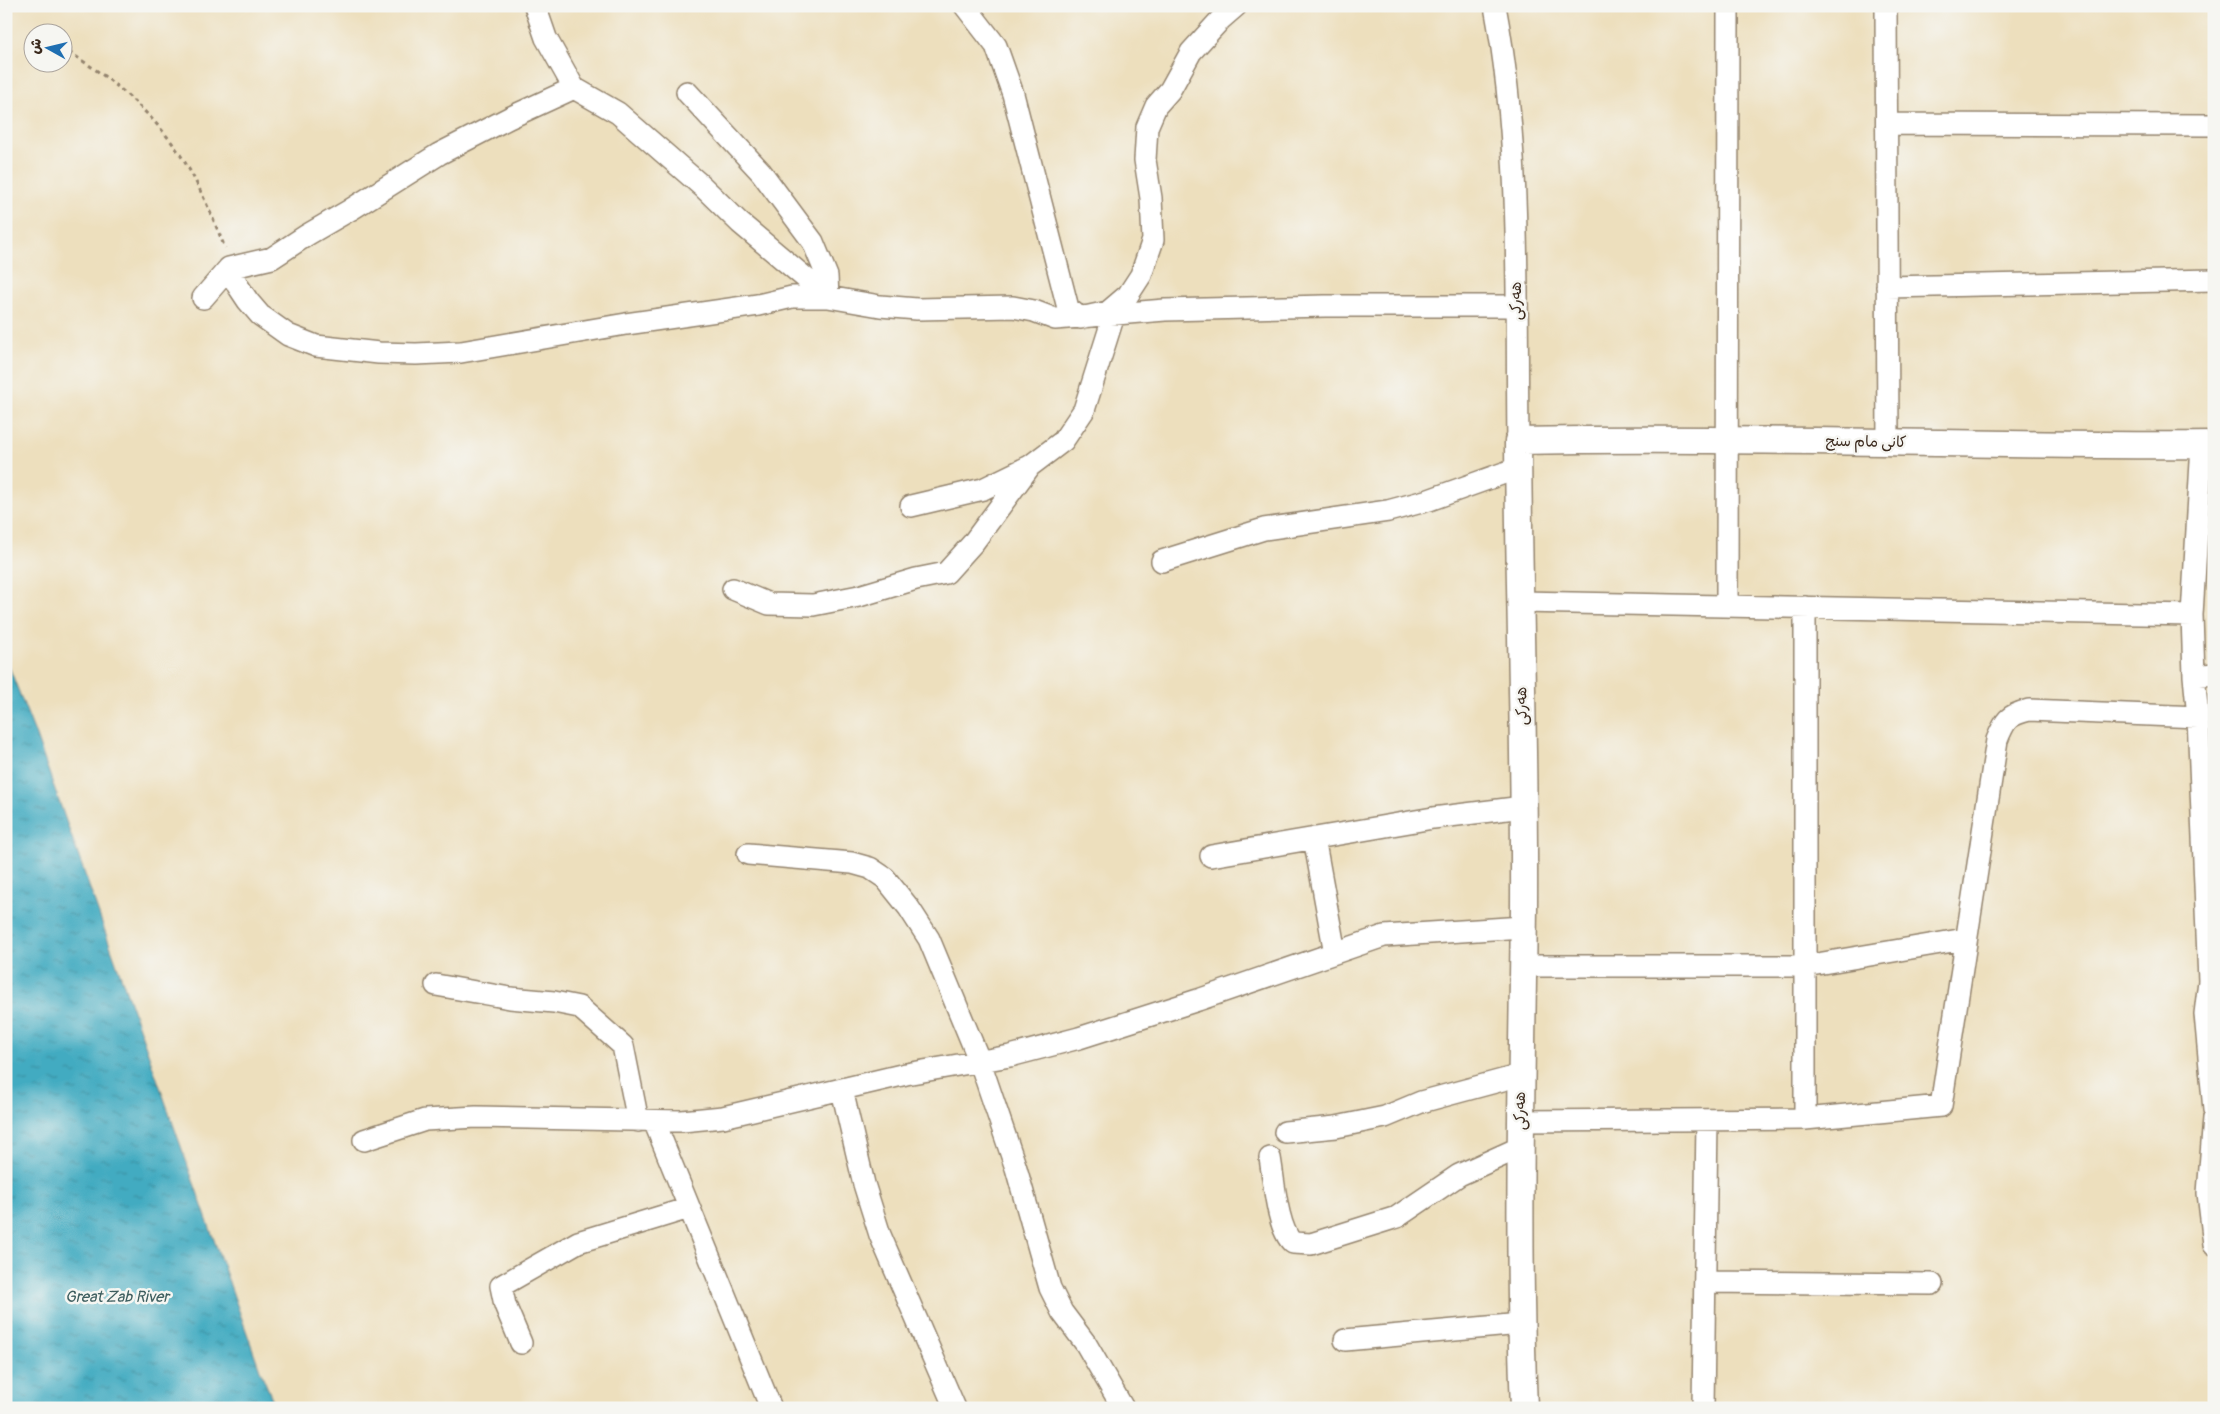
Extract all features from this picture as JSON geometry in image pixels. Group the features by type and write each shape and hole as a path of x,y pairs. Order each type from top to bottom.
{"street":[{"path":"535,6 546,38 574,88 618,113 703,187 740,223 828,297"},
{"path":"965,6 996,46 1016,104 1068,308 1080,318"},
{"path":"1080,318 1108,312 1128,295 1141,275 1153,240 1152,198 1145,160 1147,127 1156,106 1170,90 1191,52 1221,19 1236,6"},
{"name":"هەرکی","path":"1495,6 1509,104 1516,210 1523,807 1523,966 1520,1121 1521,1324 1524,1408"},
{"path":"1727,606 1728,6"},
{"path":"1886,6 1888,443"},
{"path":"203,298 229,268 272,258 439,154 509,118 574,88"},
{"path":"687,92 760,172 814,242 827,276 828,297"},
{"path":"1887,124 2214,126"},
{"path":"229,268 238,286 260,315 288,335 316,346 416,354 461,352 626,324 758,305 792,297 828,297 880,306 917,308 1013,306 1056,319 1114,316 1165,310 1325,306 1516,306"},
{"path":"1887,287 2214,280"},
{"path":"911,506 982,490 1030,466 1063,442 1084,410 1114,316"},
{"name":"کانی مام سنج","path":"1518,441 1728,439 1888,443 2208,445"},
{"path":"2208,445 2192,615 2204,675 2198,717 2211,981 2204,1014 2214,1110"},
{"path":"733,589 769,604 813,605 859,596 916,579 946,573 973,543 1030,466"},
{"path":"1162,561 1264,529 1388,511 1429,500 1518,468"},
{"path":"1521,602 2192,615"},
{"path":"1805,607 1805,1119"},
{"path":"1520,1121 1805,1119 1941,1106 1965,939 1997,740 2004,722 2014,714 2029,710 2198,717"},
{"path":"1211,856 1433,818 1523,807"},
{"path":"1314,838 1335,953"},
{"path":"748,854 852,863 870,868 885,878 910,908 929,939 980,1062 1016,1168 1050,1288 1062,1312 1086,1344 1123,1408"},
{"path":"364,1140 425,1120 476,1117 682,1121 723,1117 906,1074 1010,1056 1079,1038 1198,1000 1384,936 1523,927"},
{"path":"1523,966 1805,966 1965,939"},
{"path":"436,985 510,998 554,1002 579,1007 623,1046 646,1121 690,1208 770,1408"},
{"path":"1285,1132 1336,1127 1385,1116 1421,1102 1520,1075"},
{"path":"842,1090 864,1184 880,1235 955,1408"},
{"path":"2214,1118 2208,1193 2214,1244"},
{"path":"1703,1408 1707,1120"},
{"path":"1270,1158 1280,1217 1287,1238 1293,1243 1311,1244 1397,1217 1458,1175 1521,1147"},
{"path":"521,1343 505,1305 501,1286 578,1242 690,1208"},
{"path":"1705,1282 1932,1284"},
{"path":"1345,1340 1521,1324"}],"path":[{"path":"72,55 102,75 140,106 170,140 189,170 212,216 225,249 229,268"}],"water":[{"name":"Great Zab River","path":"6,659 35,733 260,1370 276,1408 6,1408"}]}
